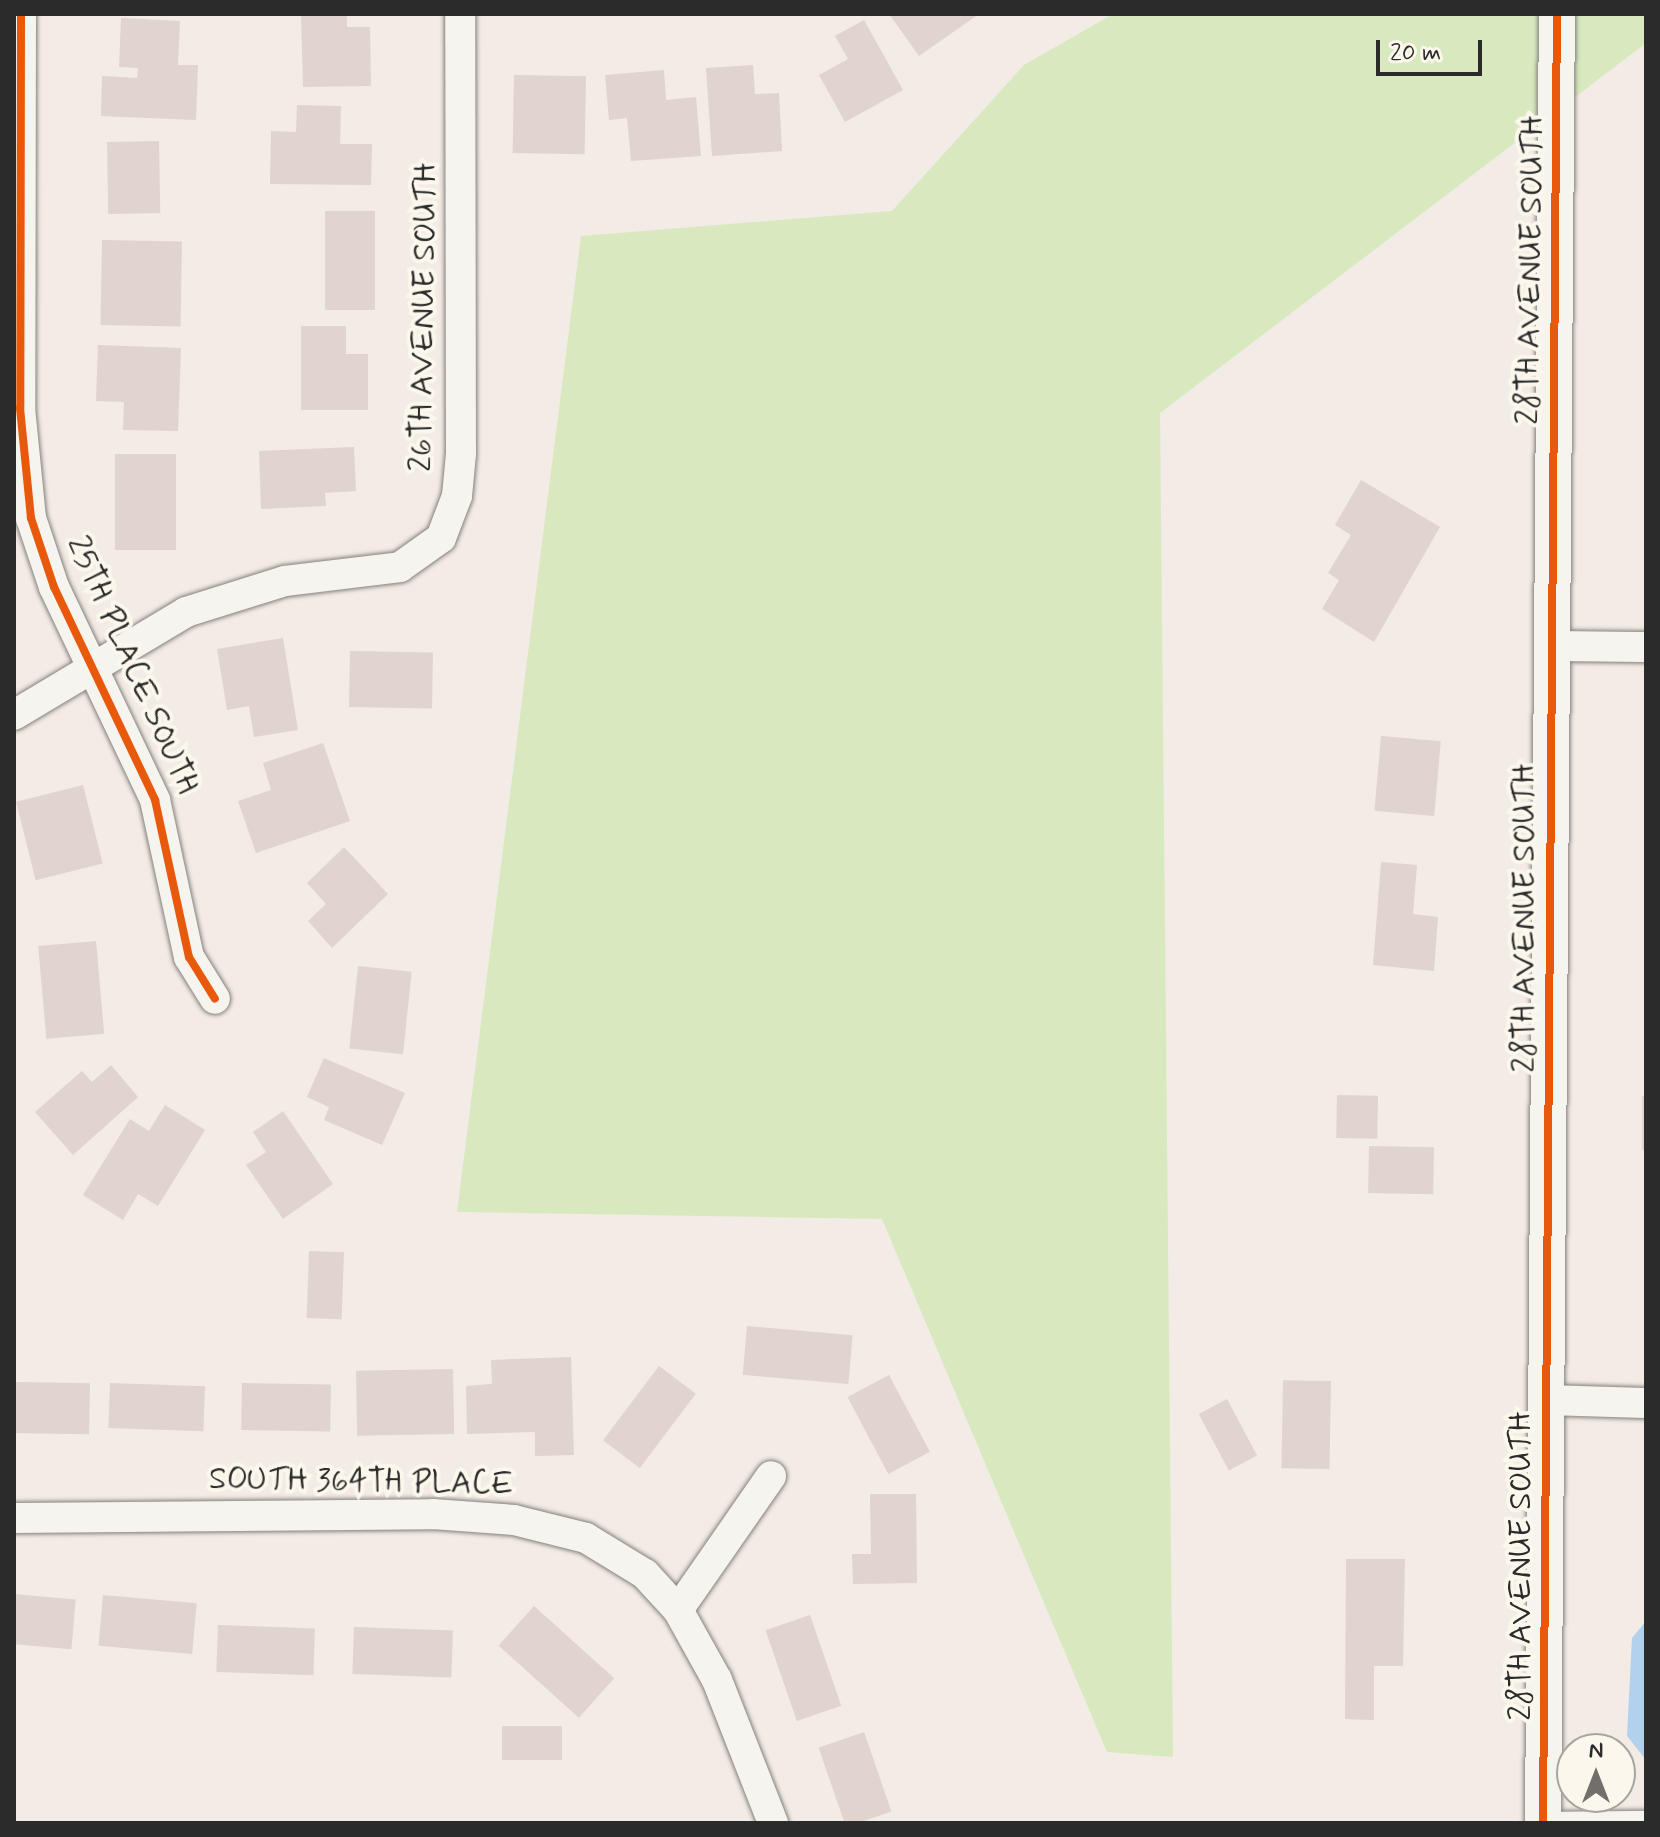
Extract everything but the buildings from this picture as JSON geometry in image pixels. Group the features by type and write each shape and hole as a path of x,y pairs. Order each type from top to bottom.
{"street":[{"name":"25TH PLACE SOUTH","path":"21,14 24,473 40,550 90,666 155,800 189,957 215,999"},
{"name":"26TH AVENUE SOUTH","path":"14,715 90,666 225,598 372,569 400,567 428,553 447,529 457,496 460,14"},
{"name":"28TH AVENUE SOUTH","path":"1543,1821 1557,14"},
{"path":"1551,646 1646,647"},
{"path":"1546,1400 1646,1403"},
{"path":"678,1610 771,1476"},
{"name":"SOUTH 364TH PLACE","path":"14,1518 433,1514 514,1520 609,1550 645,1574 678,1610 717,1680 773,1823"}],"lane":[{"path":"1543,1821 1646,1818"}],"green space":[{"path":"1113,14 1646,14 1646,43 1160,413 1173,1757 1107,1752 882,1219 457,1212 581,236 892,211 1024,65"}],"water":[{"path":"1646,1621 1646,1760 1636,1747 1636,1733 1627,1733 1632,1638"}],"cycle path":[{"path":"21,14 20,408 31,518 54,587 155,800 189,957 215,999"},
{"path":"1543,1823 1557,14"}]}
